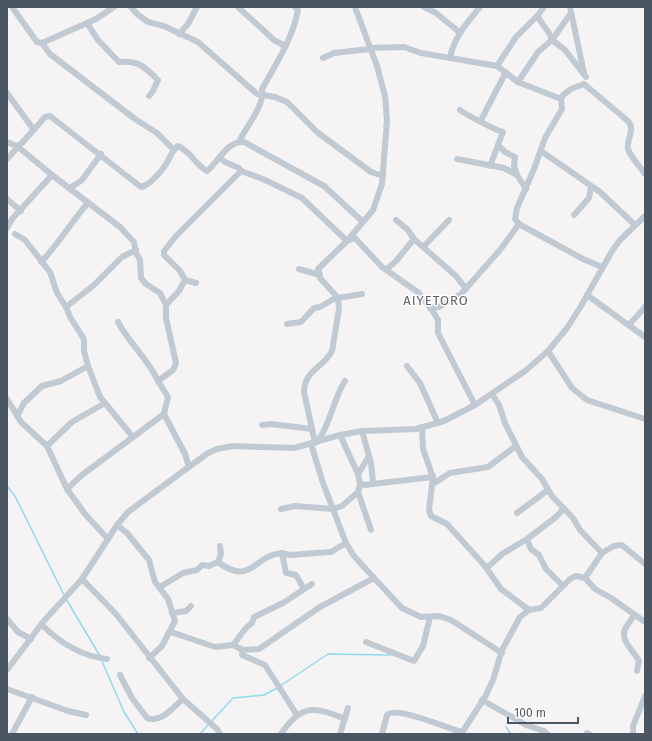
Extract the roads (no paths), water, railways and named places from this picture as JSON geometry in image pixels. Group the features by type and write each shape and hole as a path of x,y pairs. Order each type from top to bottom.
{"street":[{"path":"12,7 37,42 42,43 50,54 135,120 157,133 173,149"},
{"path":"42,43 87,23 114,7"},
{"path":"131,7 137,14 148,22 164,26 198,42 257,94 275,97 287,102 317,132 371,172 383,176"},
{"path":"179,34 188,24 197,7"},
{"path":"238,7 274,40 285,46"},
{"path":"239,142 245,128 260,106 263,96 262,89 296,24 298,10 295,7"},
{"path":"355,7 379,73 386,107 383,176 379,196 373,210 362,221 347,241 318,269 320,278 337,298 339,309 332,351 329,357 308,375 304,392 323,483 346,543 354,556 402,608 421,617 438,616 451,620 502,653"},
{"path":"424,7 436,13 460,32"},
{"path":"450,57 454,42 480,7"},
{"path":"497,66 516,37 544,7"},
{"path":"518,82 538,52 552,40 570,10"},
{"path":"570,10 586,77 584,84"},
{"path":"538,15 539,22 551,35 552,40 565,50 586,77"},
{"path":"87,23 98,40 119,62 132,61 142,65 158,80 149,96"},
{"path":"323,58 334,53 404,47 421,53 497,66 518,82 561,99"},
{"path":"481,120 506,72"},
{"path":"561,99 571,89 584,84"},
{"path":"584,84 631,125 628,143 629,151 645,174"},
{"path":"7,93 34,130"},
{"path":"561,99 562,109 545,138 515,215 515,219 520,224 583,259 602,267"},
{"path":"460,110 481,120 492,129 503,132 490,166"},
{"path":"7,159 17,146 22,143 45,117 50,116 101,154 138,186 143,187 166,165 173,149 178,146 184,148 192,154 202,169 207,171 231,145 239,142 252,146 324,186 362,221"},
{"path":"7,142 17,146 88,204 120,227 134,242 140,260 141,278 146,284 160,293 166,305 166,318 176,363 173,370 158,381"},
{"path":"498,145 505,152 515,157 514,166 517,175"},
{"path":"541,151 614,204 635,225"},
{"path":"70,188 82,180 101,154"},
{"path":"220,158 225,162 239,168 241,171 302,198 347,241"},
{"path":"456,159 474,161 490,166 504,168 517,175 522,180 526,189"},
{"path":"196,283 185,280 180,271 164,255 164,251 176,236 241,171"},
{"path":"7,228 52,175"},
{"path":"574,216 589,198 592,187"},
{"path":"7,199 21,210"},
{"path":"41,262 60,239 74,218 88,204"},
{"path":"7,670 30,639 82,579 117,525 132,509 208,453 217,449 233,446 294,448 340,435 362,431 422,427 438,423 474,405 525,371 548,351 567,328 602,267 620,240 645,216"},
{"path":"396,220 405,227 414,239 424,246 456,276 466,289"},
{"path":"424,246 450,220"},
{"path":"430,308 440,307 456,298 466,289 500,250 520,224"},
{"path":"15,234 25,240 50,272 57,293 84,339 84,351 88,366 100,397 110,407 133,438"},
{"path":"347,241 355,238 379,264 419,293 438,320 438,333 474,405"},
{"path":"387,269 396,261 414,239"},
{"path":"66,307 94,285 122,257 136,250"},
{"path":"299,269 320,275"},
{"path":"166,305 179,291 185,280"},
{"path":"287,324 301,322 314,308 320,307 337,298 362,294"},
{"path":"587,295 645,336"},
{"path":"629,325 645,307"},
{"path":"67,489 164,414 168,397 151,366 135,347 118,322"},
{"path":"548,351 572,388 587,400 600,406 645,419"},
{"path":"17,416 24,403 42,386 61,381 88,366"},
{"path":"407,366 420,383 438,423"},
{"path":"315,443 326,430 331,410 335,404 336,396 345,381"},
{"path":"492,394 500,405 505,422 522,457 542,479 548,490 574,518 583,534 602,553"},
{"path":"7,399 17,416 47,446 67,489 85,514 108,539"},
{"path":"47,446 72,422 105,403"},
{"path":"164,414 182,447 189,467"},
{"path":"262,425 271,424 312,429"},
{"path":"422,427 424,454 433,477 429,510 431,516 447,524 485,566 501,589 530,610"},
{"path":"362,431 369,456 373,482 372,484"},
{"path":"340,435 358,474 360,484 358,492 370,530"},
{"path":"433,484 450,473 488,467 516,446"},
{"path":"358,474 369,456"},
{"path":"360,484 366,486 433,477"},
{"path":"517,513 548,490"},
{"path":"281,508 295,506 333,509 342,506 358,492"},
{"path":"128,502 132,509"},
{"path":"485,566 489,566 502,554 528,539 556,517 564,508"},
{"path":"117,525 128,533 149,560 152,575 168,599 175,621 171,632 162,646 149,658"},
{"path":"528,539 531,549 539,555 546,568 562,585"},
{"path":"218,562 229,570 246,571 261,563 272,554 282,553 290,555 331,552 346,543"},
{"path":"585,578 602,553 614,546 622,545 645,564"},
{"path":"160,587 189,571 197,570 202,565 209,566 218,562 221,554 220,546"},
{"path":"282,553 286,573 296,575 304,589"},
{"path":"382,734 387,715 393,712 423,718 461,733 493,680 502,653 514,625 520,617 530,610 541,608 562,585 576,576 585,578 595,589 611,598 634,615 644,619"},
{"path":"171,632 215,647 233,645 243,650 259,649 320,607 374,578"},
{"path":"82,579 116,614 144,648 149,658 183,699 192,709 217,729 220,734"},
{"path":"233,645 246,628 252,623 254,617 282,603 312,584"},
{"path":"172,613 186,611 191,606"},
{"path":"634,615 624,634 628,646 639,661 637,671"},
{"path":"366,642 414,661 423,646 430,617"},
{"path":"7,619 18,632 30,639"},
{"path":"42,625 58,641 89,656 107,659"},
{"path":"243,650 242,655 265,665 297,715"},
{"path":"120,675 132,698 147,718 156,720 162,717 183,699"},
{"path":"7,689 68,711 86,715"},
{"path":"632,733 633,726 645,696"},
{"path":"12,734 32,697"},
{"path":"482,700 526,725 544,731 547,734"},
{"path":"340,734 348,708"},
{"path":"281,734 290,721 297,715 308,710 322,710 345,719"}],"waterway":[{"path":"7,486 15,496 64,595"},
{"path":"66,599 100,656"},
{"path":"280,686 328,654 390,655"},
{"path":"102,661 124,712 138,734"},
{"path":"211,722 233,698 264,695 277,688"},
{"path":"200,734 208,725"},
{"path":"506,727 511,734"}],"district":[{"name":"AIYETORO","path":"436,300"}]}
